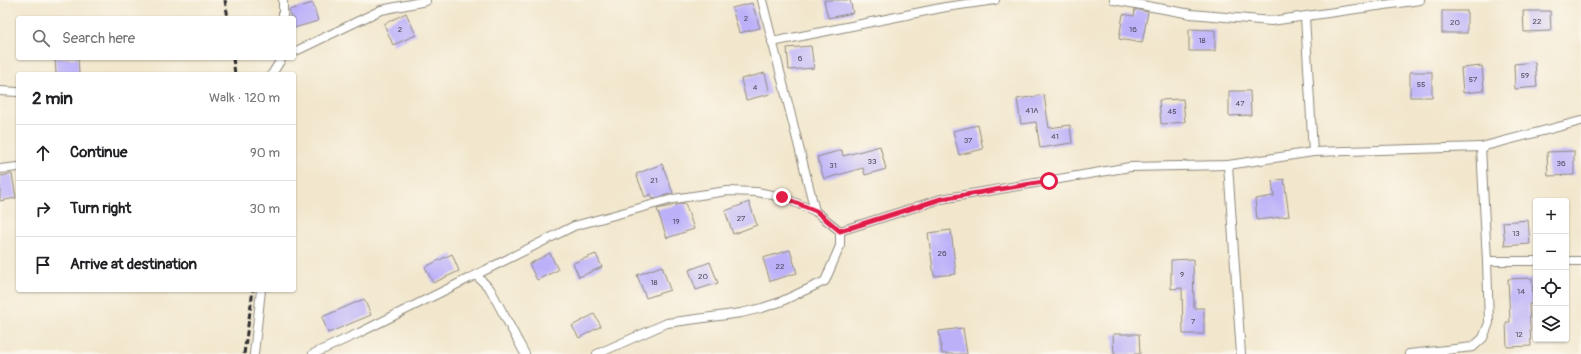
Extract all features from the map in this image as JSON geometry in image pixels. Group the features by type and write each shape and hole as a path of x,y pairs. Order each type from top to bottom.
{"lane":[{"path":"283,0 283,16"},
{"path":"762,0 816,211"},
{"path":"772,42 946,7 995,0"},
{"path":"1114,0 1191,14 1271,21 1420,0"},
{"path":"296,51 381,10 426,1"},
{"path":"1305,17 1313,152"},
{"path":"273,72 281,60"},
{"path":"0,91 16,92"},
{"path":"840,231 941,199 1130,167 1228,165 1313,152 1481,147 1581,121"},
{"path":"1409,354 1473,347 1483,338 1489,323 1481,147"},
{"path":"1228,165 1241,354"},
{"path":"0,169 16,167"},
{"path":"313,354 477,276 574,226 673,199 727,191 757,192 782,197 816,211 840,231"},
{"path":"597,354 667,323 748,311 780,302 826,281 840,246 840,231"},
{"path":"1487,261 1533,261"},
{"path":"1569,261 1581,261"},
{"path":"477,276 490,289 525,354"},
{"path":"254,354 261,292"}],"building":[{"path":"824,0 850,0 853,13 828,18"},
{"path":"313,3 318,21 296,27 296,16 290,16 289,10"},
{"path":"752,3 760,28 739,33 732,8"},
{"path":"1135,9 1148,12 1142,43 1119,39 1123,14 1134,16"},
{"path":"1442,11 1467,11 1467,33 1442,33"},
{"path":"1523,11 1550,11 1551,31 1524,32"},
{"path":"406,13 416,35 393,45 384,24"},
{"path":"1189,29 1215,30 1215,51 1189,51"},
{"path":"811,46 814,68 789,70 787,48"},
{"path":"55,60 78,60 79,72 56,72"},
{"path":"1535,62 1537,87 1515,89 1514,64"},
{"path":"1482,66 1484,91 1463,93 1461,68"},
{"path":"1410,72 1432,72 1432,97 1410,97"},
{"path":"765,73 770,94 746,100 741,79"},
{"path":"1229,91 1250,91 1251,115 1229,116"},
{"path":"1044,95 1049,128 1070,125 1072,143 1040,148 1036,122 1021,124 1017,99"},
{"path":"1183,99 1185,122 1161,124 1159,100"},
{"path":"978,125 983,149 959,155 953,131"},
{"path":"880,146 886,169 865,175 863,168 824,179 817,157 842,150 843,156"},
{"path":"1574,151 1574,175 1548,176 1547,152"},
{"path":"662,164 673,193 653,199 651,194 645,197 636,174"},
{"path":"12,174 16,198 0,201 0,176"},
{"path":"1284,179 1289,216 1257,220 1255,199 1274,196 1272,181"},
{"path":"749,202 757,225 733,234 725,211"},
{"path":"685,203 694,229 667,238 657,209"},
{"path":"1528,220 1530,244 1505,246 1503,222"},
{"path":"951,230 956,274 934,276 928,233"},
{"path":"790,250 797,273 770,281 763,258"},
{"path":"550,253 558,270 537,280 529,264"},
{"path":"452,254 459,271 433,283 425,267"},
{"path":"596,254 602,267 579,277 573,263"},
{"path":"1193,259 1194,308 1204,308 1204,334 1183,334 1182,288 1171,289 1171,260"},
{"path":"710,262 718,283 696,290 689,270"},
{"path":"662,266 670,290 646,298 637,275"},
{"path":"1532,278 1533,304 1529,304 1531,346 1507,347 1506,322 1510,322 1508,279"},
{"path":"364,299 371,315 328,333 322,317"},
{"path":"594,314 601,326 579,338 572,326"},
{"path":"963,328 967,354 942,354 939,331"},
{"path":"1113,334 1139,334 1140,354 1114,354"}],"railway":[{"path":"225,0 228,16"},
{"path":"233,60 235,72"},
{"path":"244,354 253,292"}],"route":[{"path":"782,197 816,211 840,231 941,199 1049,181"}]}
